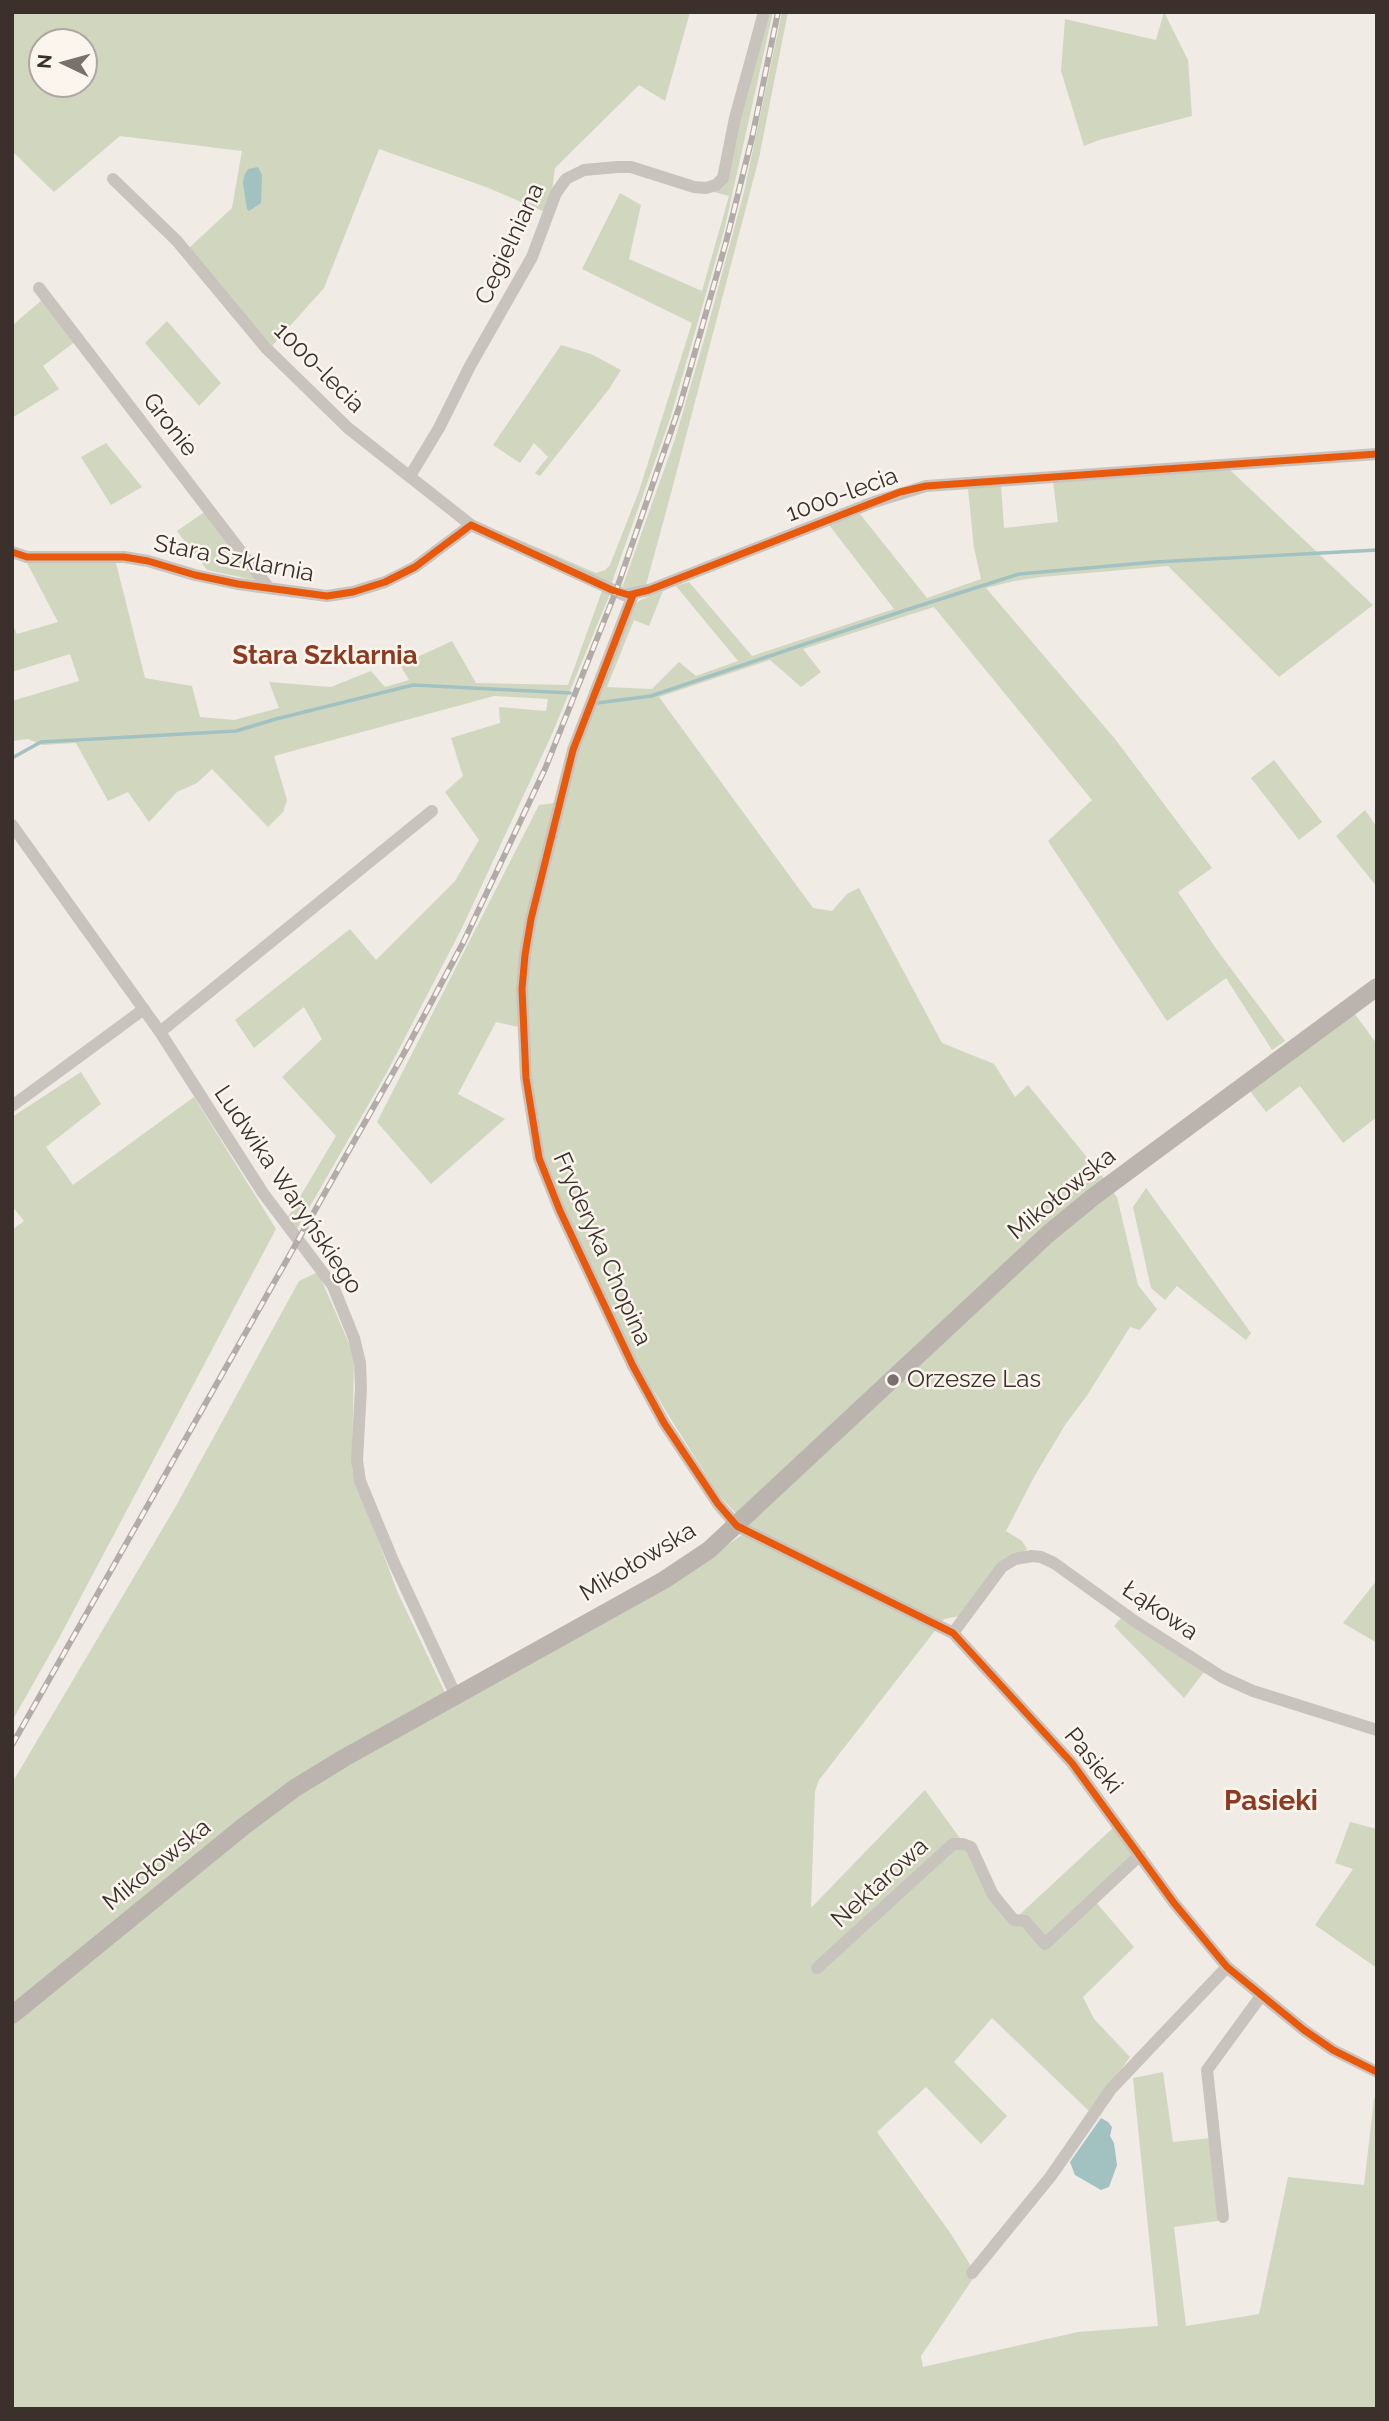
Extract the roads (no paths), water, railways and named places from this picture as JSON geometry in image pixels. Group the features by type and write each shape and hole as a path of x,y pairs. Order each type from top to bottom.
{"main road":[{"name":"Mikołowska","path":"12,2015 244,1826 295,1788 664,1580 709,1550 1048,1234 1093,1197 1377,986"}],"street":[{"name":"Cegielniana","path":"410,476 532,257 556,193 566,179 584,170 617,167 631,167 694,187 716,185 723,178 735,118 764,12"},
{"name":"1000-lecia","path":"113,180 177,241 266,348 348,428 471,525 624,595 633,595 887,497 926,486 1377,454"},
{"name":"Gronie","path":"39,288 268,587"},
{"name":"Stara Szklarnia","path":"12,552 27,557 124,557 195,575 327,596 353,592 385,582 415,567 471,525"},
{"name":"Fryderyka Chopina","path":"633,595 573,750 531,919 522,989 529,1107 546,1177 610,1322 664,1423 718,1504 737,1526"},
{"path":"160,1032 432,811"},
{"name":"Ludwika Waryńskiego","path":"12,825 160,1032 263,1193 326,1275 345,1311 360,1363 357,1460 360,1481 394,1563 456,1696"},
{"path":"12,1106 144,1010"},
{"name":"Pasieki","path":"737,1526 953,1633 1072,1763 1174,1903 1227,1967 1334,2050 1377,2072"},
{"name":"Łąkowa","path":"953,1633 1002,1567 1015,1559 1041,1557 1054,1563 1136,1622 1222,1677 1253,1691 1377,1730"},
{"name":"Nektarowa","path":"817,1968 953,1844 971,1847 993,1895 1014,1920 1025,1922 1045,1944 1140,1855"},
{"path":"972,2273 1051,2176 1111,2089 1227,1967"},
{"path":"1223,2217 1207,2070 1261,1996"}],"water":[{"path":"258,167 262,175 261,203 249,211 244,176 248,169"},
{"path":"1101,2118 1112,2127 1110,2136 1114,2143 1117,2165 1109,2187 1101,2190 1075,2175 1070,2162"}],"waterway":[{"path":"597,703 651,696 1019,574 1155,562 1377,550"},
{"path":"12,758 41,742 236,731 413,685 570,693"}],"railway":[{"path":"12,1745 403,1055 463,943 545,769 616,591 680,405 752,138 778,12"}],"place":[{"name":"Orzesze Las","path":"893,1380"}],"district":[{"name":"Stara Szklarnia","path":"325,656"},
{"name":"Pasieki","path":"1271,1802"}]}
